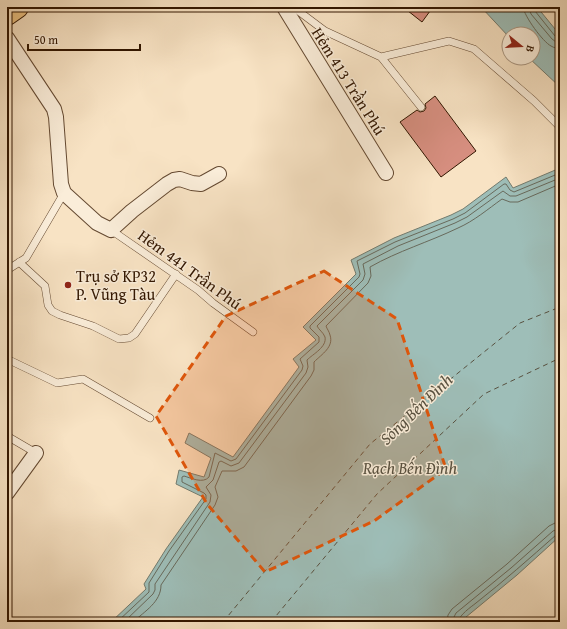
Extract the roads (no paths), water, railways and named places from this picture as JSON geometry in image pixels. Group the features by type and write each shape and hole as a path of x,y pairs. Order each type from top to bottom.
{"main road":[{"path":"7,14 17,7"}],"street":[{"name":"Hẻm 413 Trần Phú","path":"284,7 386,173"},
{"path":"7,38 54,109 56,117 61,184 64,193 97,223 111,230 138,207 174,180 180,179 201,184 219,174"},
{"path":"7,493 36,453"}],"lane":[{"path":"293,7 325,31 381,58 421,107"},
{"path":"381,58 449,41 474,49 534,101 560,127"},
{"path":"7,270 26,258 64,193"},
{"name":"Hẻm 441 Trần Phú","path":"111,230 176,274 253,332"},
{"path":"19,262 45,286 48,305 52,311 93,326 119,338 129,338 135,334 176,274"},
{"path":"7,358 57,383 83,379 150,418"},
{"path":"7,436 36,453"}],"water":[{"path":"481,7 537,7 560,35 560,87 538,66 541,66 541,26 501,26 501,28"},
{"name":"Rạch Bến Đình","path":"560,168 560,536 517,575 460,622 111,622 146,589 144,584 166,549 203,497 176,484 179,470 204,477 211,458 185,443 189,433 233,457 299,367 293,359 316,340 303,327 356,274 351,260 394,238 463,209 506,177 513,188"}],"place":[{"name":"Trụ sở KP32 P. Vũng Tàu","path":"68,285"}],"water label":[{"name":"Sông Bến Đình","path":"416,409"}]}
